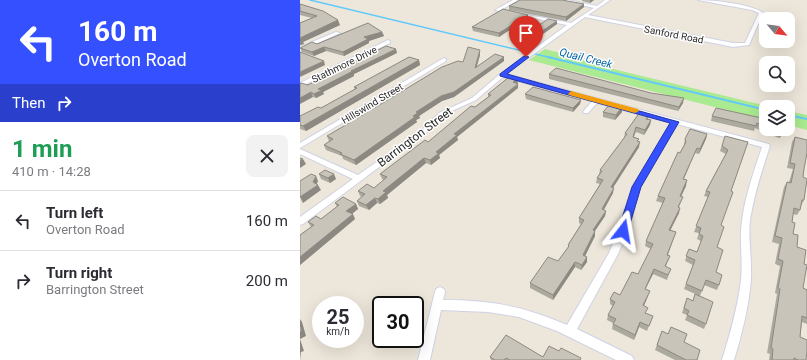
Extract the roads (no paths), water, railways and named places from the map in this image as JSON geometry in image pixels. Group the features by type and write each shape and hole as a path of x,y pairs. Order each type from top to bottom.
{"street":[{"path":"516,0 497,10 573,25"},
{"path":"561,0 598,7"},
{"name":"Barrington Street","path":"300,222 424,132 441,114 474,99 502,75 538,48 608,0"},
{"name":"Sanford Road","path":"585,16 733,45 746,45 761,13 758,10 700,0"},
{"path":"300,49 338,33"},
{"name":"Stathmore Drive","path":"300,85 388,42"},
{"name":"Hillswind Street","path":"300,146 444,60"},
{"path":"502,75 766,146 747,213 745,230 746,278 737,330 728,360"},
{"path":"586,112 596,100"},
{"path":"570,331 616,248 623,231 636,187 675,122"},
{"path":"300,151 360,178"},
{"path":"424,360 440,292"},
{"path":"437,305 478,306 518,312 570,331 628,360"}],"waterway":[{"name":"Quail Creek","path":"310,0 552,58"},
{"name":"Quail Creek","path":"548,57 759,108"},
{"name":"Quail Creek","path":"795,116 807,119"}]}
